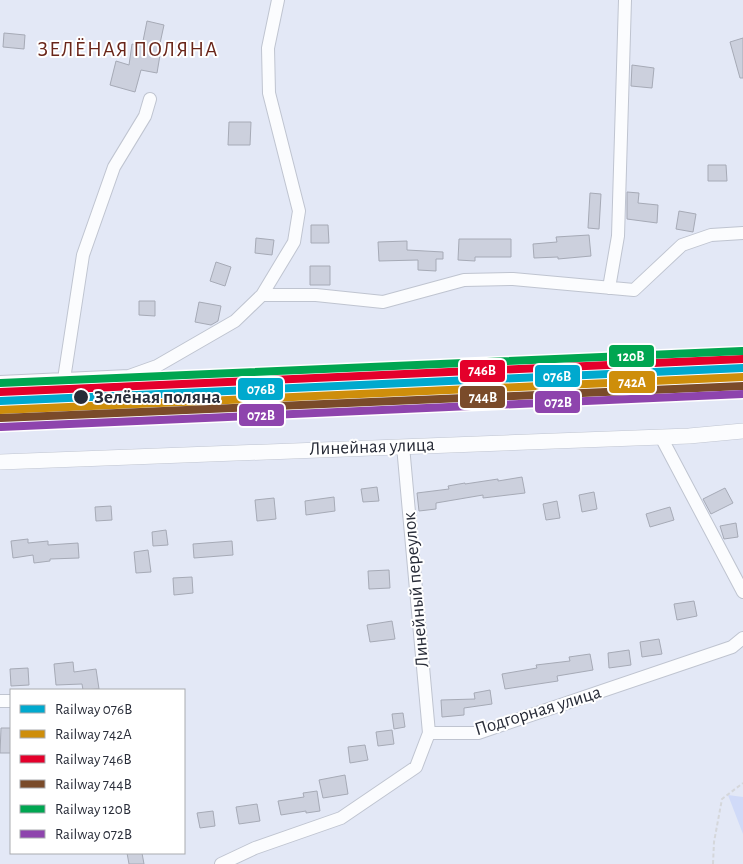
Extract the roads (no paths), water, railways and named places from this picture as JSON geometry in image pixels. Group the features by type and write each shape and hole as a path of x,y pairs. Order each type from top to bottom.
{"street":[{"path":"0,382 129,376 157,366 235,321 262,294 294,242 298,211 269,93 268,48 278,0"},
{"path":"609,288 618,236 625,0"},
{"path":"64,380 83,255 114,167 146,116 150,99"},
{"path":"262,294 316,295 383,302 464,280 513,279 634,290 682,245 711,235 743,233"},
{"name":"Линейная улица","path":"0,462 689,436 743,431"},
{"path":"661,436 743,592"},
{"name":"Линейный переулок","path":"403,446 429,733"},
{"name":"Подгорная улица","path":"429,733 478,733 732,647 743,638"},
{"path":"221,864 255,848 341,818 416,767 429,733"}],"rail line":[{"name":"120В","path":"0,383 742,351"},
{"name":"746В","path":"0,392 743,359"},
{"name":"076В","path":"0,401 743,368"},
{"name":"742А","path":"0,410 743,377"},
{"name":"744В","path":"1,418 743,386"},
{"name":"072В","path":"1,427 743,394"}],"place":[{"name":"Зелёная поляна","path":"81,397"}],"district":[{"name":"ЗЕЛЁНАЯ ПОЛЯНА","path":"128,49"}]}
